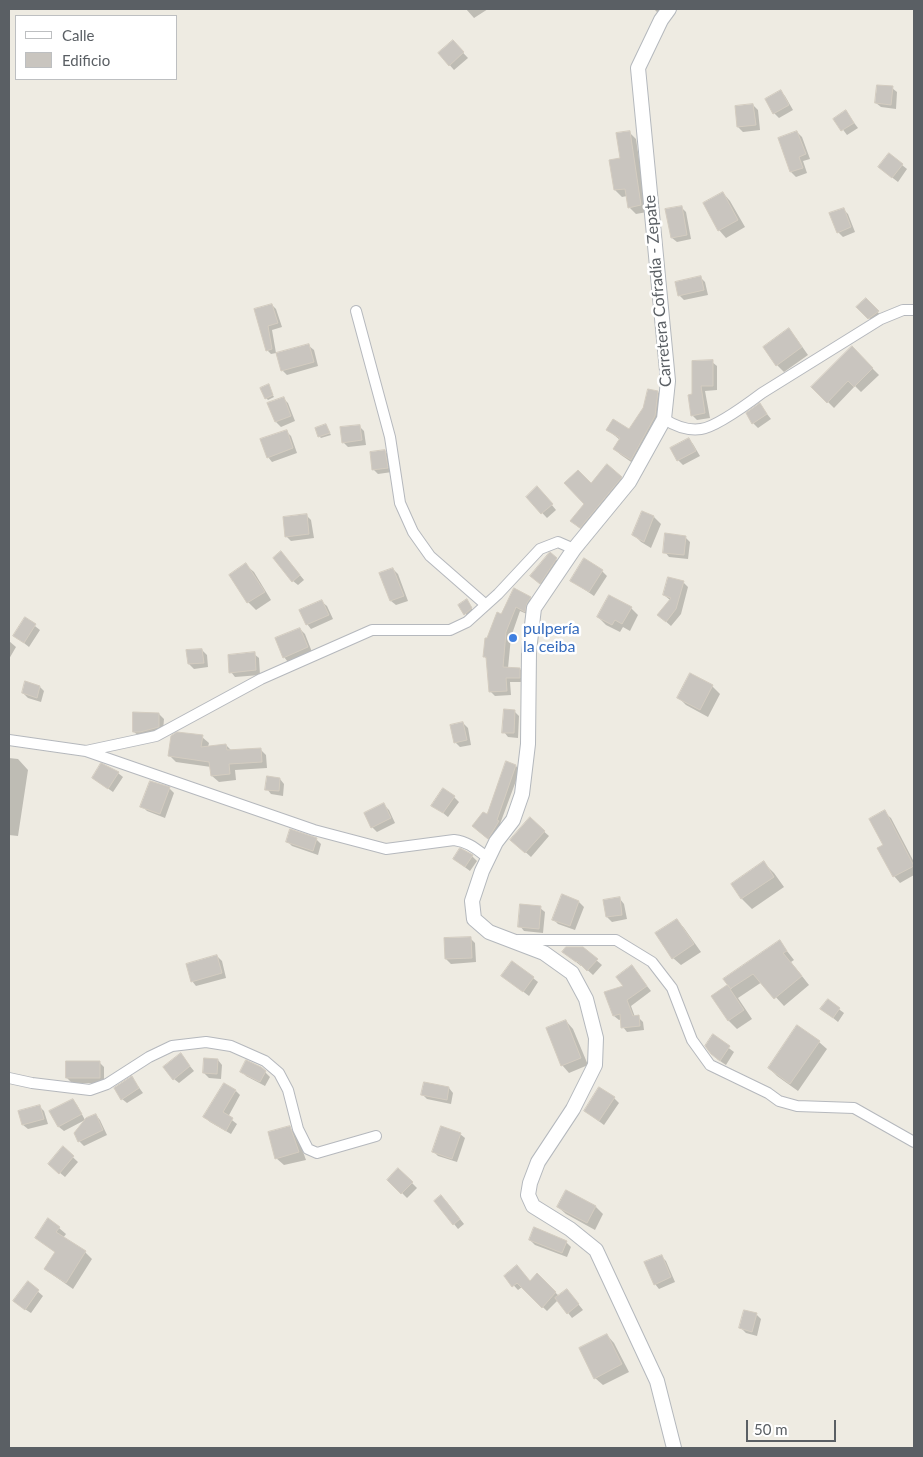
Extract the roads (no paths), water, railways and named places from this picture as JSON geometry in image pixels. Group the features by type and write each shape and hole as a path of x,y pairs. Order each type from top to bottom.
{"street":[{"name":"Carretera Cofradía - Zepate","path":"669,9 661,20 638,68 668,381 664,419 629,482 574,548 534,608 528,651 528,744 522,794 513,820 496,842 482,870 472,901 474,919 489,932 544,953 572,973 586,999 596,1038 595,1065 573,1109 538,1162 530,1183 528,1195 533,1206 570,1229 596,1250 657,1381 674,1448"},
{"path":"664,419 679,428 702,429 745,406 762,393 881,319 903,310 914,310"},
{"path":"356,311 390,437 400,503 403,510 413,532 430,556 486,605"},
{"path":"86,751 156,736 261,679 372,630 450,630 467,622 486,605 540,549 558,542 574,548"},
{"path":"9,740 86,751 323,832 386,849 454,840 465,841 488,858"},
{"path":"512,940 616,940 652,962 672,988 692,1040 710,1064 768,1093 779,1101 797,1106 854,1108 914,1142"},
{"path":"9,1078 32,1083 90,1090 107,1084 148,1057 172,1046 206,1042 231,1046 265,1060 279,1073 288,1090 298,1129 308,1149 317,1153 376,1136"}],"place":[{"name":"pulpería la ceiba","path":"513,638"}]}
